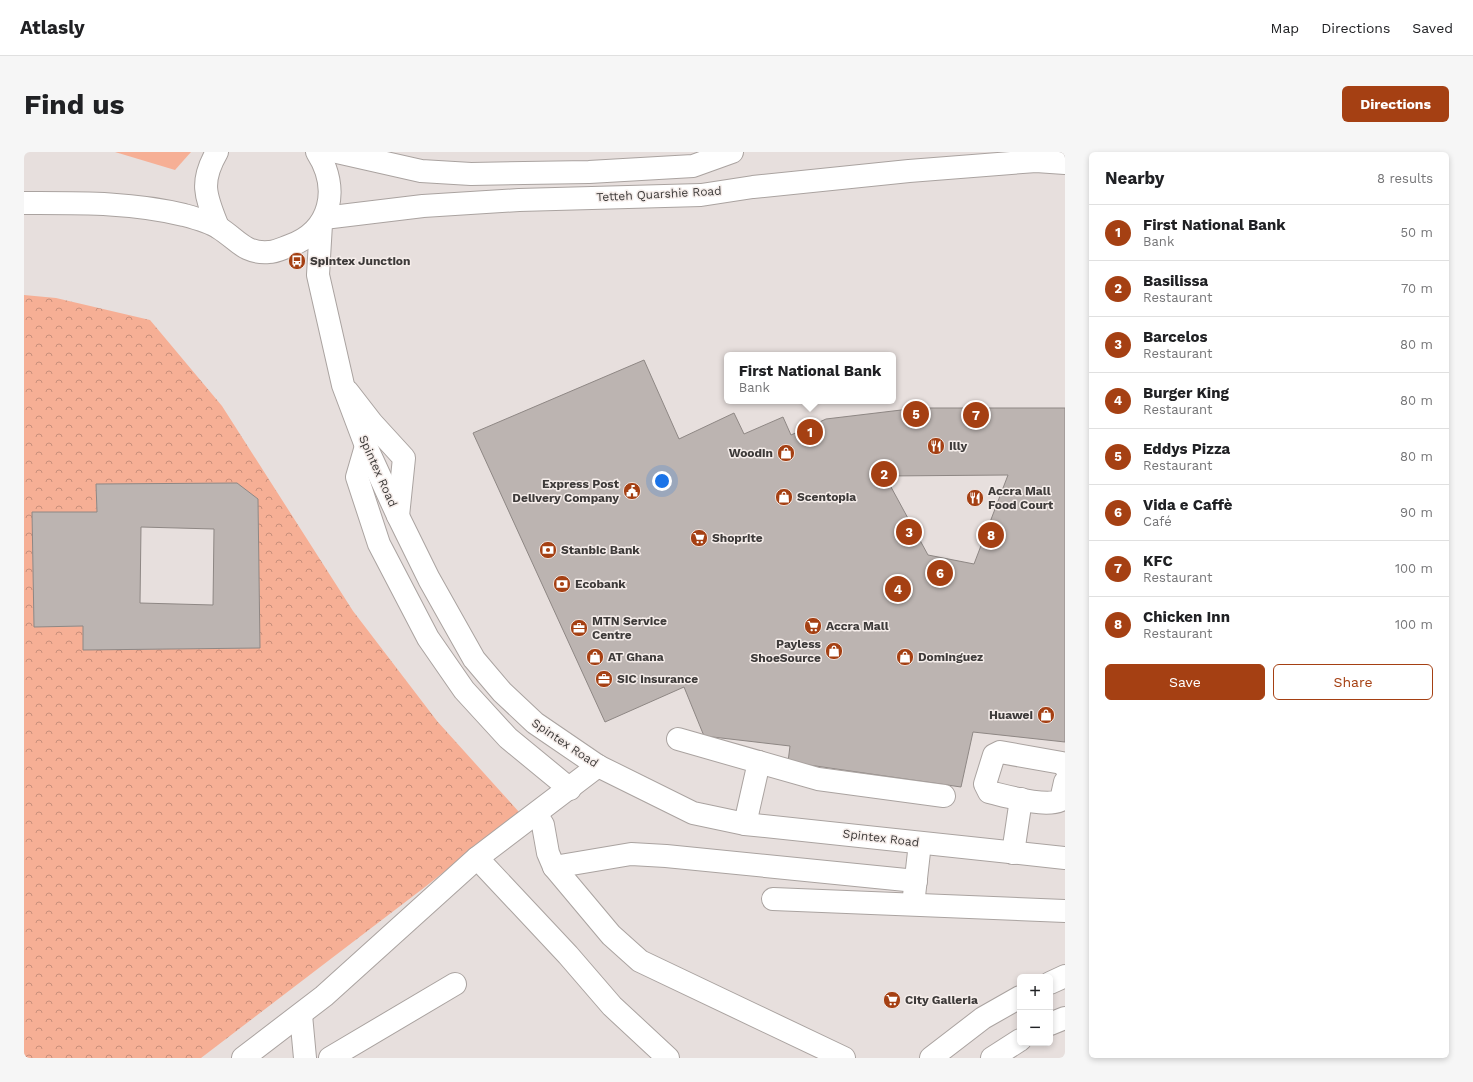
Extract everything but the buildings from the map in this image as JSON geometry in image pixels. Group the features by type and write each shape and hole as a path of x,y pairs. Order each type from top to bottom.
{"main road":[{"path":"217,152 205,180 206,196 218,227"},
{"name":"Spintex Road","path":"317,152 326,166 331,188 322,221 318,275 343,385 366,446 429,580 474,659 502,692 534,723 598,766 693,812 745,824 814,830 1065,858"},
{"path":"337,152 421,171 471,174 589,172 693,166 732,152"},
{"name":"Tetteh Quarshie Road","path":"322,221 423,206 487,202 701,195 761,187 917,171 1036,161 1065,163"},
{"path":"24,203 101,203 185,215 218,227 241,246 257,252 270,252 301,242 322,221"},
{"path":"343,385 372,423 404,458 398,516"},
{"path":"366,446 357,477 380,544 428,638 464,690 508,738 570,789"},
{"path":"678,739 818,779 944,796"},
{"path":"1065,767 1062,763 1000,752 994,755 985,784 989,792 1021,799 1055,803 1061,800 1065,782"},
{"path":"745,824 759,762"},
{"path":"243,1058 301,1015 477,858 570,789 598,766"},
{"path":"1013,853 1021,799"},
{"path":"536,814 543,824 548,853 554,867 611,935 640,961 844,1058"},
{"path":"913,905 920,843"},
{"path":"554,867 631,854 666,856 916,881"},
{"path":"477,858 568,954 612,1006 668,1058"},
{"path":"773,900 1065,911"},
{"path":"1053,982 1065,976"},
{"path":"330,1058 455,984"},
{"path":"931,1058 983,1018 1017,999"},
{"path":"301,1015 305,1058"},
{"path":"1053,1023 1065,1018"},
{"path":"994,1057 1017,1042"}],"green space":[{"path":"115,152 191,152 175,170"},
{"path":"24,295 56,298 150,320 222,406 353,611 437,721 519,812 425,887 201,1058 24,1058","holes":["236,483 258,499 260,648 84,650 83,626 34,627 32,513 97,512 96,485"]}],"place":[{"name":"Spintex Junction","path":"297,261"},
{"name":"Eddys Pizza","path":"916,414"},
{"name":"KFC","path":"976,415"},
{"name":"First National Bank","path":"810,432"},
{"name":"Illy","path":"936,446"},
{"name":"Woodin","path":"786,453"},
{"name":"Basilissa","path":"884,474"},
{"name":"Express Post Delivery Company","path":"632,491"},
{"name":"Scentopia","path":"784,497"},
{"name":"Accra Mall Food Court","path":"975,498"},
{"name":"Barcelos","path":"909,532"},
{"name":"Chicken Inn","path":"991,535"},
{"name":"Shoprite","path":"699,538"},
{"name":"Stanbic Bank","path":"548,550"},
{"name":"Vida e Caffè","path":"940,573"},
{"name":"Ecobank","path":"562,584"},
{"name":"Burger King","path":"898,589"},
{"name":"Accra Mall","path":"813,626"},
{"name":"MTN Service Centre","path":"579,628"},
{"name":"Payless ShoeSource","path":"834,651"},
{"name":"AT Ghana","path":"595,657"},
{"name":"Dominguez","path":"905,657"},
{"name":"SIC insurance","path":"604,679"},
{"name":"Huawei","path":"1046,715"},
{"name":"City Galleria","path":"892,1000"}]}
